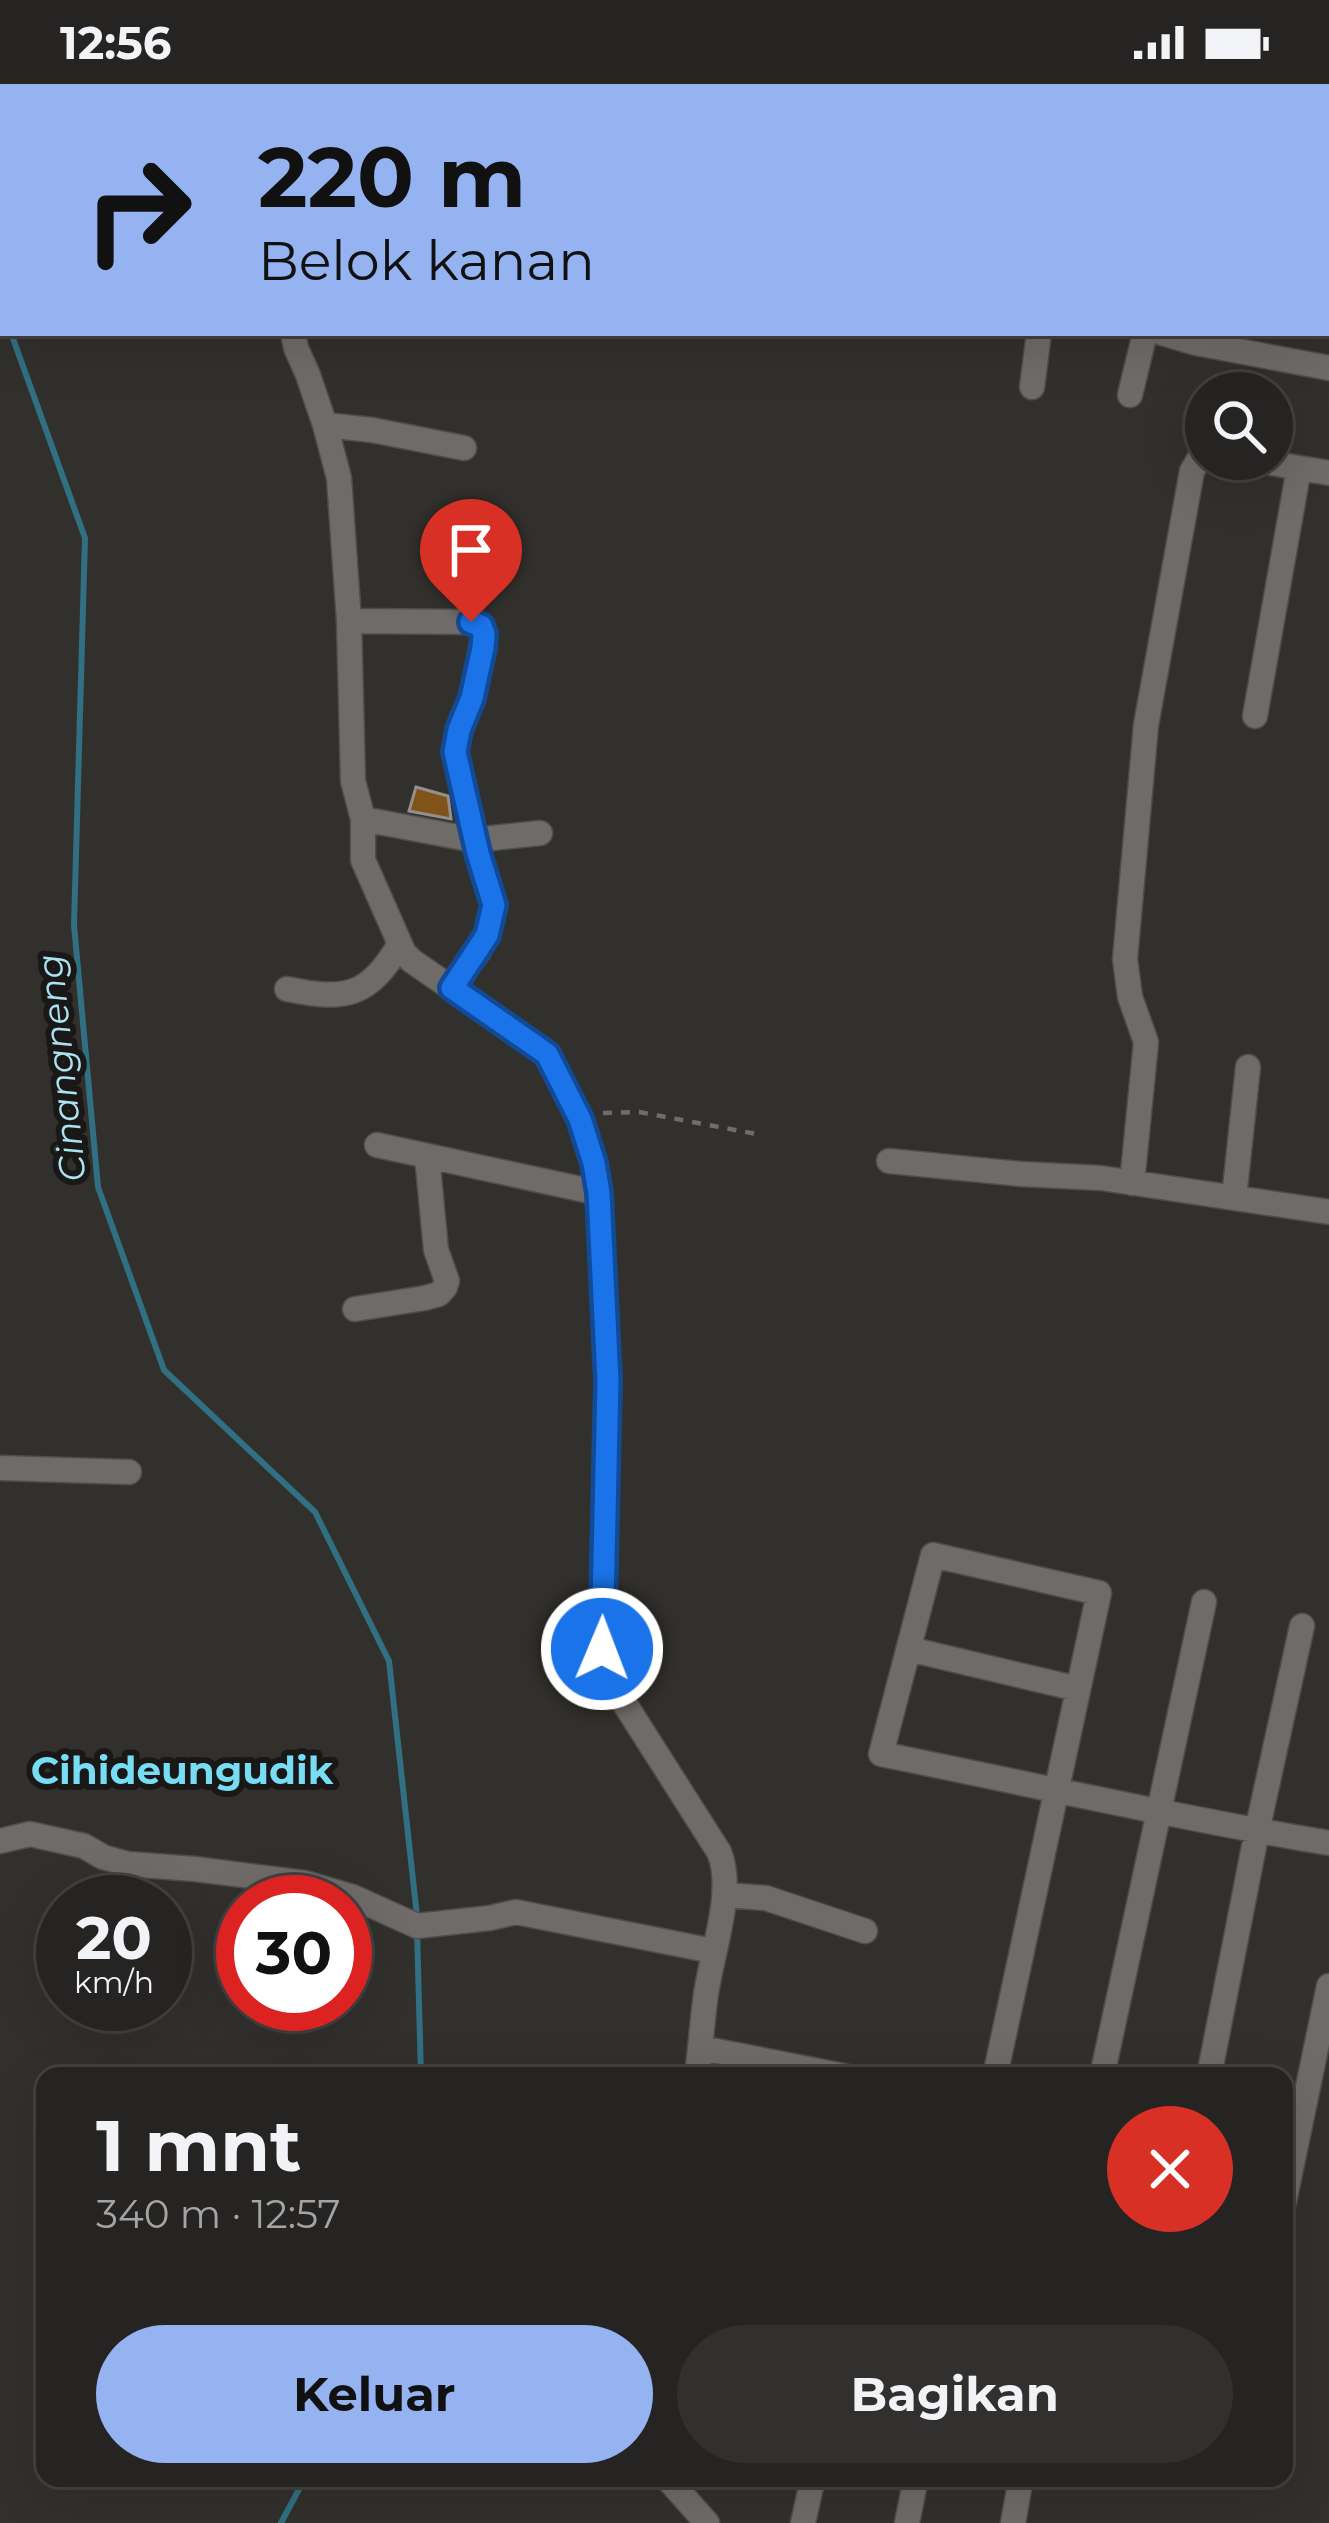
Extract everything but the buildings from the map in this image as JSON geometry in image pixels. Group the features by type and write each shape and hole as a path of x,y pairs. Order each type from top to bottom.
{"street":[{"path":"294,336 326,425 341,500 353,782 363,819 363,860 412,962 547,1054 580,1119 594,1163 608,1381 602,1649 609,1679 722,1857 726,1894 713,1951 698,2067"},
{"path":"1032,387 1039,336"},
{"path":"1130,395 1144,336"},
{"path":"1172,336 1329,368"},
{"path":"326,425 464,448"},
{"path":"1293,467 1329,473"},
{"path":"1255,716 1299,468"},
{"path":"1132,1183 1146,1042 1130,997 1125,959 1146,725 1190,480"},
{"path":"349,621 471,622 481,626 484,634 472,698 455,752 494,905 493,920 479,951 452,988"},
{"path":"363,819 474,840 540,833"},
{"path":"286,989 323,997 345,994 375,980 400,944"},
{"path":"1234,1198 1248,1067"},
{"path":"376,1145 599,1193"},
{"path":"355,1309 425,1298 446,1287 436,1250 427,1156"},
{"path":"889,1161 1132,1183 1329,1212"},
{"path":"0,1468 129,1472"},
{"path":"997,2067 1056,1789 1099,1593 933,1555 881,1754 1056,1789 1160,1810 1257,1831 1329,1843"},
{"path":"1104,2067 1204,1603"},
{"path":"1211,2067 1302,1626"},
{"path":"909,1649 1078,1689"},
{"path":"0,1841 30,1834 84,1846 128,1864 305,1883 353,1897 417,1926 516,1912 713,1951"},
{"path":"726,1894 766,1898 865,1931"},
{"path":"1293,2159 1329,1987"},
{"path":"701,2048 798,2067"},
{"path":"675,2487 707,2523"},
{"path":"803,2523 811,2487"},
{"path":"908,2523 914,2487"},
{"path":"1013,2523 1019,2487"}],"path":[{"path":"580,1119 605,1112 639,1112 762,1135"}],"waterway":[{"name":"Cinangneng","path":"12,336 85,538 74,925 98,1187 164,1370 315,1512 389,1661 417,1916"},
{"name":"Cinangneng","path":"417,1930 421,2067"},
{"name":"Cinangneng","path":"281,2523 300,2487"}],"district":[{"name":"Cihideungudik","path":"182,1770"}],"route":[{"path":"471,622 481,626 483,648 455,752 494,905 493,920 479,951 452,988 547,1054 580,1119 594,1163 608,1381 602,1649"}]}
